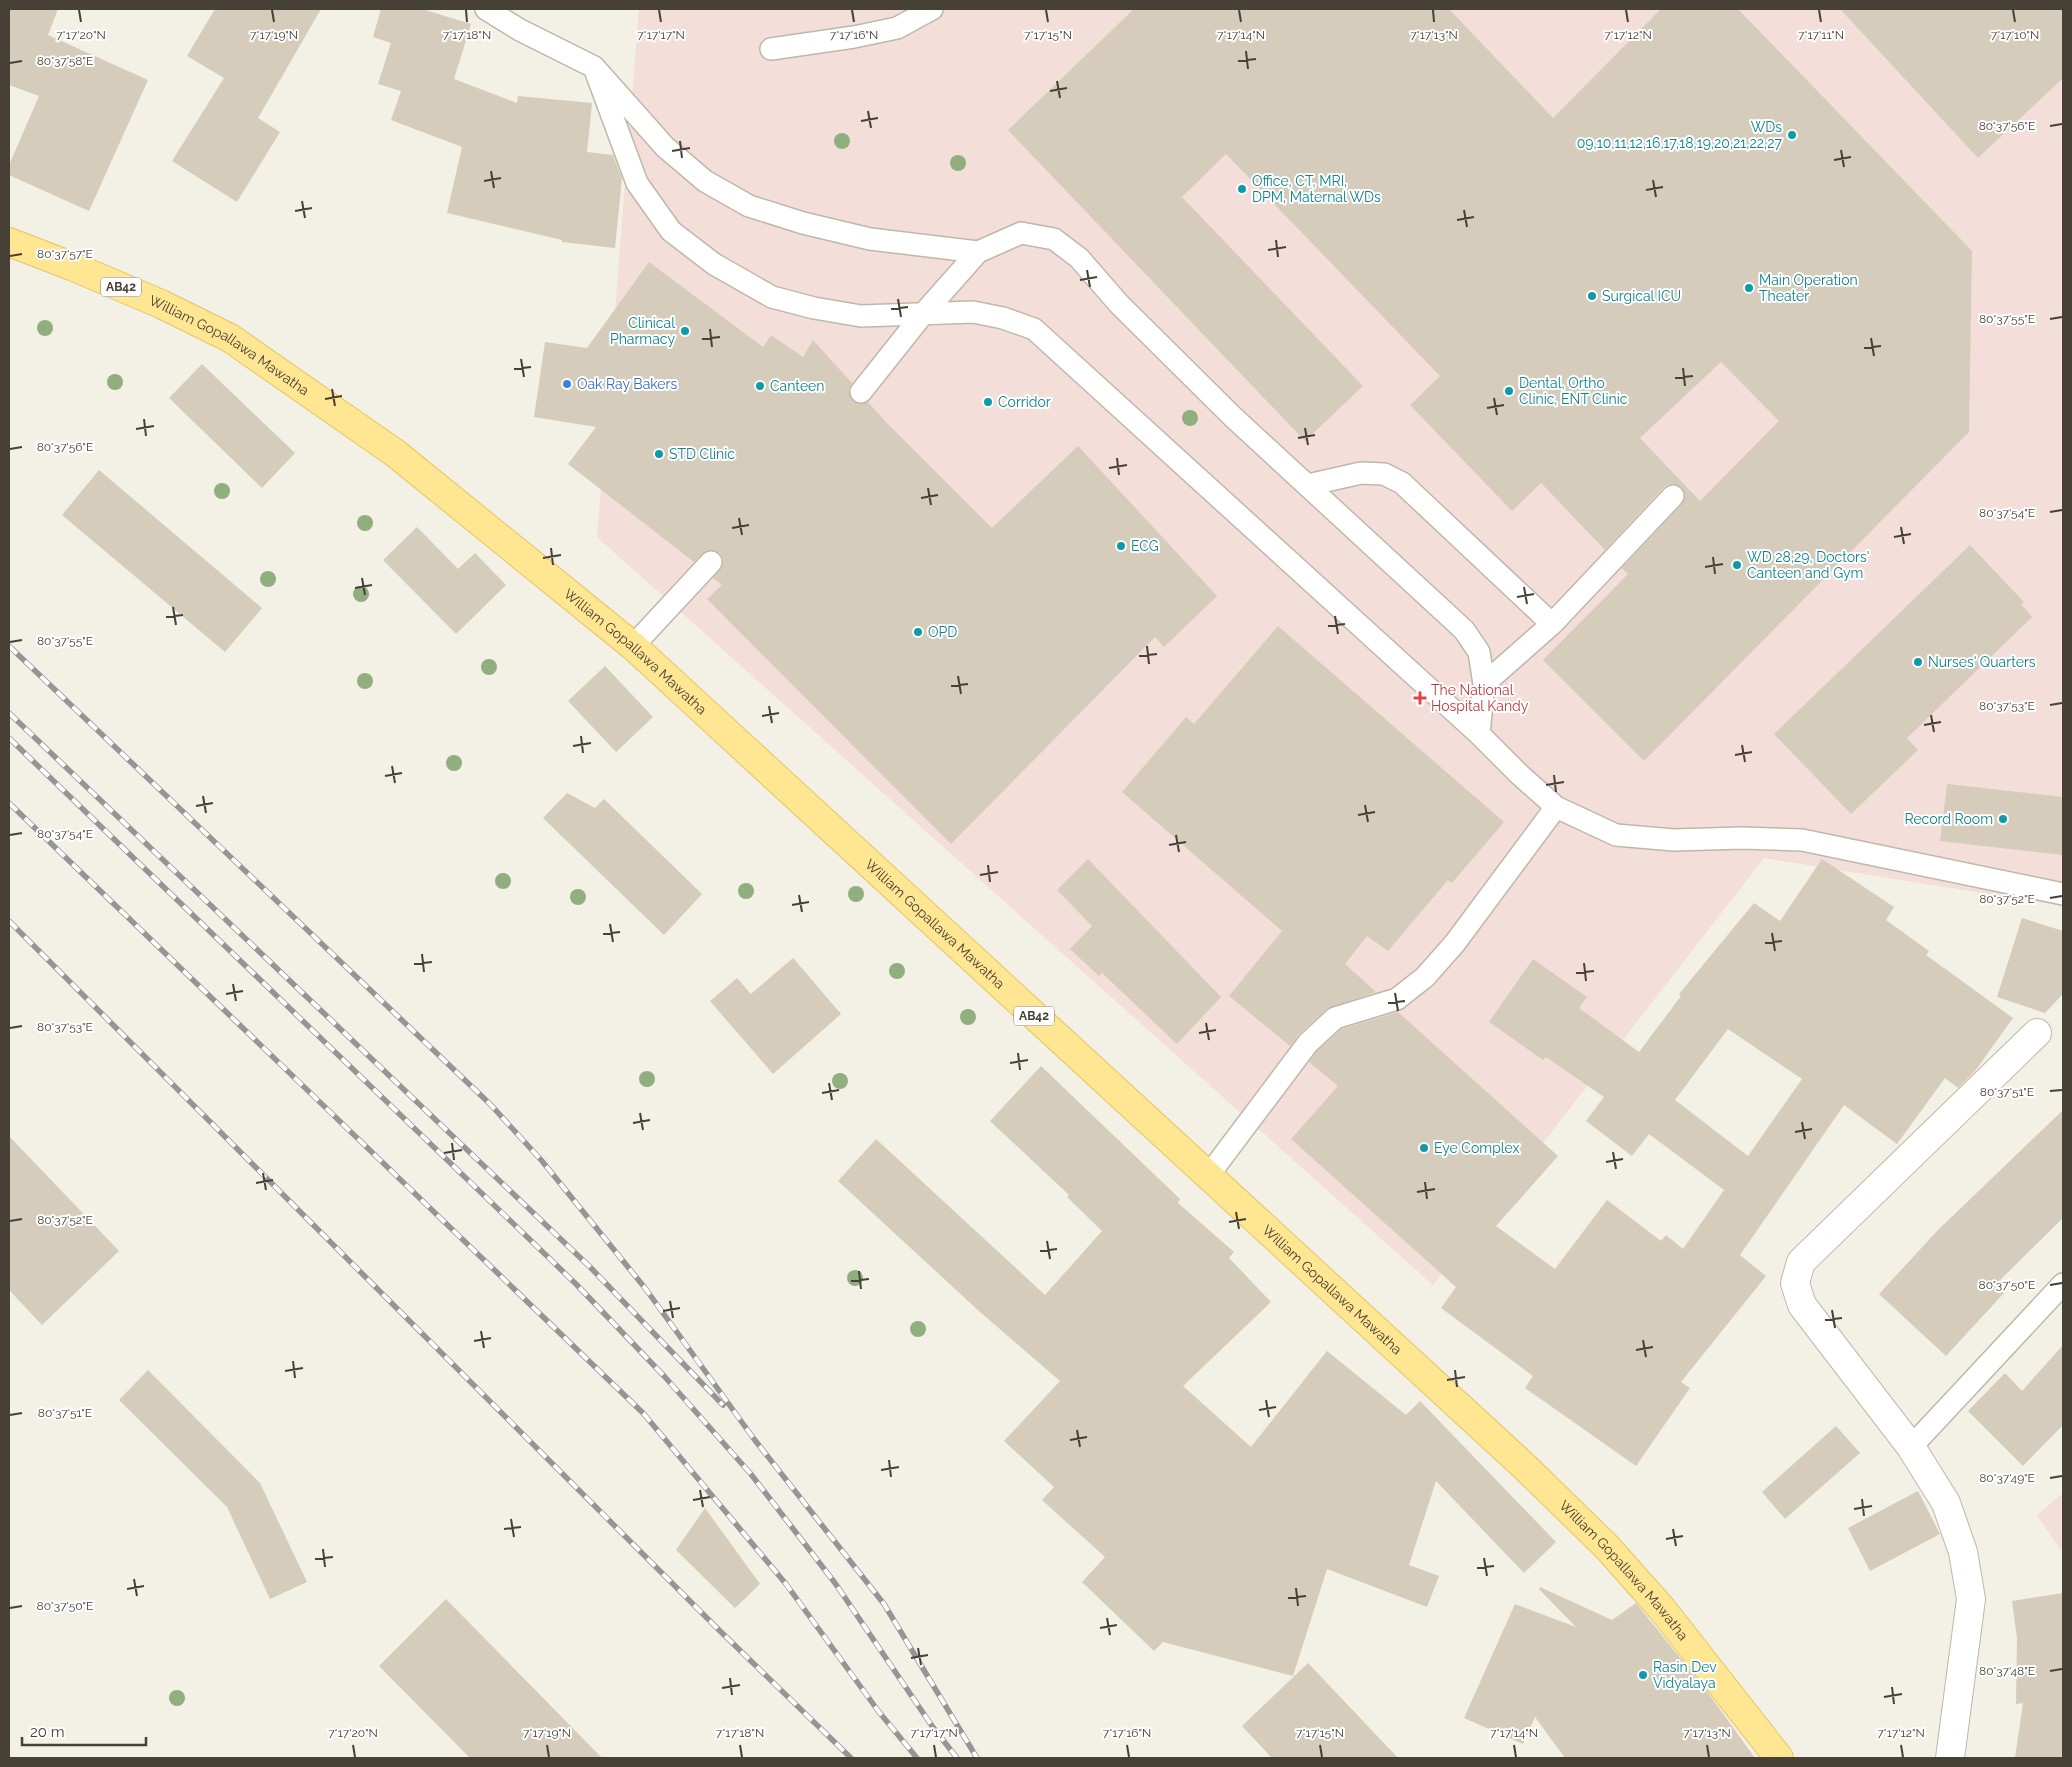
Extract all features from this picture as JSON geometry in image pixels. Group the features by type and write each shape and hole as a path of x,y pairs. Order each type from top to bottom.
{"main road":[{"name":"William Gopallawa Mawatha","path":"9,242 135,293 230,338 395,453 633,646 1526,1468 1607,1547 1662,1609 1779,1758"}],"street":[{"path":"1950,1758 1971,1599 1963,1552 1946,1503 1911,1447 1802,1305 1795,1283 1801,1262 2037,1033"}],"lane":[{"path":"486,9 520,30 594,68 665,147 704,181 749,206 803,223 870,239 978,252"},
{"path":"771,49 854,37 897,28 932,9"},
{"path":"594,68 637,183 671,231 714,264 772,297 814,308 861,316 973,312 1003,318 1034,329 1556,807 1616,835 1674,840 1742,838 1802,840 2063,894"},
{"path":"860,392 922,314 978,252 1021,233 1054,239 1079,258 1119,304 1233,417 1464,630 1479,652 1484,684 1478,734"},
{"path":"1308,485 1361,473 1384,474 1402,483 1552,624"},
{"path":"1484,684 1552,624 1674,496"},
{"path":"633,646 711,562"},
{"path":"1208,1176 1308,1043 1335,1018 1397,999 1425,977 1455,943 1556,807"},
{"path":"1911,1447 2063,1284"}],"shaded area":[{"name":"The National Hospital Kandy","path":"639,9 2063,9 2063,906 1764,858 1433,1285 597,537"},
{"path":"2063,1493 2063,1553 2037,1515"}],"building":[{"path":"9,9 58,9 48,35 148,80 89,211 9,175 9,165 39,96 9,85"},
{"path":"215,9 321,9 258,118 280,132 237,202 172,161 224,78 187,56"},
{"path":"381,9 422,9 471,24 454,79 517,103 518,96 592,103 587,152 613,155 622,178 615,248 562,242 562,240 447,213 462,147 391,120 401,91 378,84 391,43 373,37"},
{"path":"1134,9 1449,9 1553,118 1661,9 1738,9 1972,251 1969,432 1644,761 1543,660 1628,574 1622,568 1682,504 1685,498 1682,487 1669,484 1664,487 1605,550 1541,483 1512,511 1410,405 1440,376 1226,154 1182,197 1363,386 1305,441 1008,130","holes":["1721,362 1779,421 1700,501 1640,438"]},
{"path":"1840,9 2063,9 2063,78 1978,158"},
{"path":"649,262 763,347 771,335 803,357 813,340 852,383 849,391 853,401 860,404 868,402 992,528 1078,446 1217,596 1164,647 1155,637 951,844 707,599 722,585 713,578 723,565 720,553 707,550 694,562 568,464 596,427 534,417 545,342 587,348"},
{"path":"202,364 295,453 262,488 169,398"},
{"path":"99,470 262,608 225,652 62,515"},
{"path":"417,527 458,569 475,553 506,585 456,634 383,560"},
{"name":"Nurses' Quarters","path":"1970,545 2024,602 2021,604 2032,617 1907,738 1918,750 1851,814 1774,734"},
{"path":"1278,626 1504,822 1452,883 1448,880 1388,951 1367,936 1345,964 1376,992 1327,1009 1299,1034 1290,1046 1229,996 1282,931 1122,792 1186,717 1194,724"},
{"path":"605,666 653,717 616,752 568,701"},
{"name":"Record Room","path":"1947,784 2063,797 2063,855 1940,841"},
{"path":"567,793 595,808 604,799 702,894 664,935 543,818"},
{"path":"1088,859 1221,997 1177,1044 1102,973 1099,976 1070,949 1092,926 1057,890"},
{"path":"1822,859 1894,907 1886,920 1929,951 1926,955 2013,1018 1975,1071 1958,1088 1945,1078 1897,1144 1844,1105 1740,1255 1766,1276 1681,1382 1690,1388 1636,1466 1525,1388 1533,1376 1441,1308 1456,1287 1291,1139 1338,1086 1309,1062 1317,1051 1341,1029 1398,1012 1558,1156 1496,1226 1555,1269 1607,1200 1661,1241 1666,1235 1683,1249 1724,1190 1649,1134 1632,1156 1586,1121 1604,1097 1546,1057 1543,1060 1489,1022 1533,959 1587,997 1579,1008 1639,1052 1681,996 1679,994 1754,903 1780,921","holes":["1728,1029 1802,1079 1748,1156 1675,1100"]},
{"path":"2022,918 2063,931 2063,994 2045,1013 1997,997"},
{"path":"793,958 841,1014 773,1074 710,1001 737,978 751,994"},
{"path":"1041,1066 1180,1199 1178,1203 1234,1252 1229,1258 1271,1302 1183,1386 1251,1447 1327,1351 1406,1415 1420,1401 1556,1542 1524,1573 1436,1481 1409,1565 1439,1576 1427,1607 1327,1569 1293,1676 1163,1642 1154,1651 1082,1582 1105,1557 1042,1500 1054,1487 1004,1441 1060,1381 980,1312 838,1181 876,1139 1045,1295 1102,1231 1067,1197 1069,1195 990,1121"},
{"path":"2063,1110 2063,1218 1995,1285 2004,1293 1946,1356 1879,1294 1937,1231"},
{"path":"9,1136 119,1251 42,1325 9,1290"},
{"path":"2063,1345 2063,1425 2023,1466 1968,1411 2005,1373 2022,1391"},
{"path":"148,1370 260,1483 307,1582 270,1599 227,1507 119,1400"},
{"path":"1836,1426 1860,1453 1785,1519 1762,1492"},
{"path":"1918,1491 1940,1534 1870,1571 1848,1528"},
{"path":"705,1508 760,1584 735,1608 676,1550"},
{"path":"1540,1587 1612,1620 1636,1603 1706,1690 1755,1758 1565,1758 1535,1717 1523,1744 1464,1718 1515,1604 1576,1627 1539,1589"},
{"path":"2063,1593 2063,1758 2015,1758 2023,1703 2016,1704 2017,1638 2012,1601"},
{"path":"446,1599 602,1758 470,1758 379,1666"},
{"path":"1308,1663 1398,1758 1272,1758 1242,1726"}],"railway":[{"path":"9,646 490,1104 542,1161 645,1288 754,1439 884,1604 977,1758"},
{"path":"9,713 590,1267 723,1405"},
{"path":"9,738 576,1284 664,1376 750,1473 835,1583 932,1726 957,1758"},
{"path":"9,803 643,1413 786,1584 879,1712 917,1758"},
{"path":"9,921 720,1631 851,1758"}],"place":[{"name":"WDs 09,10,11,12,16,17,18,19,20,21,22,27","path":"1792,135"},
{"name":"Office, CT, MRI, DPM, Maternal WDs","path":"1242,189"},
{"name":"Main Operation Theater","path":"1749,288"},
{"name":"Surgical ICU","path":"1592,296"},
{"name":"Clinical Pharmacy","path":"685,331"},
{"name":"Oak Ray Bakers","path":"567,384"},
{"name":"Canteen","path":"760,386"},
{"name":"Dental, Ortho Clinic, ENT Clinic","path":"1509,391"},
{"name":"Corridor","path":"988,402"},
{"name":"STD Clinic","path":"659,454"},
{"name":"ECG","path":"1121,546"},
{"name":"WD 28,29, Doctors' Canteen and Gym","path":"1737,565"},
{"name":"OPD","path":"918,632"},
{"name":"Nurses' Quarters","path":"1918,662"},
{"name":"The National Hospital Kandy","path":"1420,698"},
{"name":"Record Room","path":"2003,819"},
{"name":"Eye Complex","path":"1424,1148"},
{"name":"Rasin Dev Vidyalaya","path":"1643,1675"}]}
